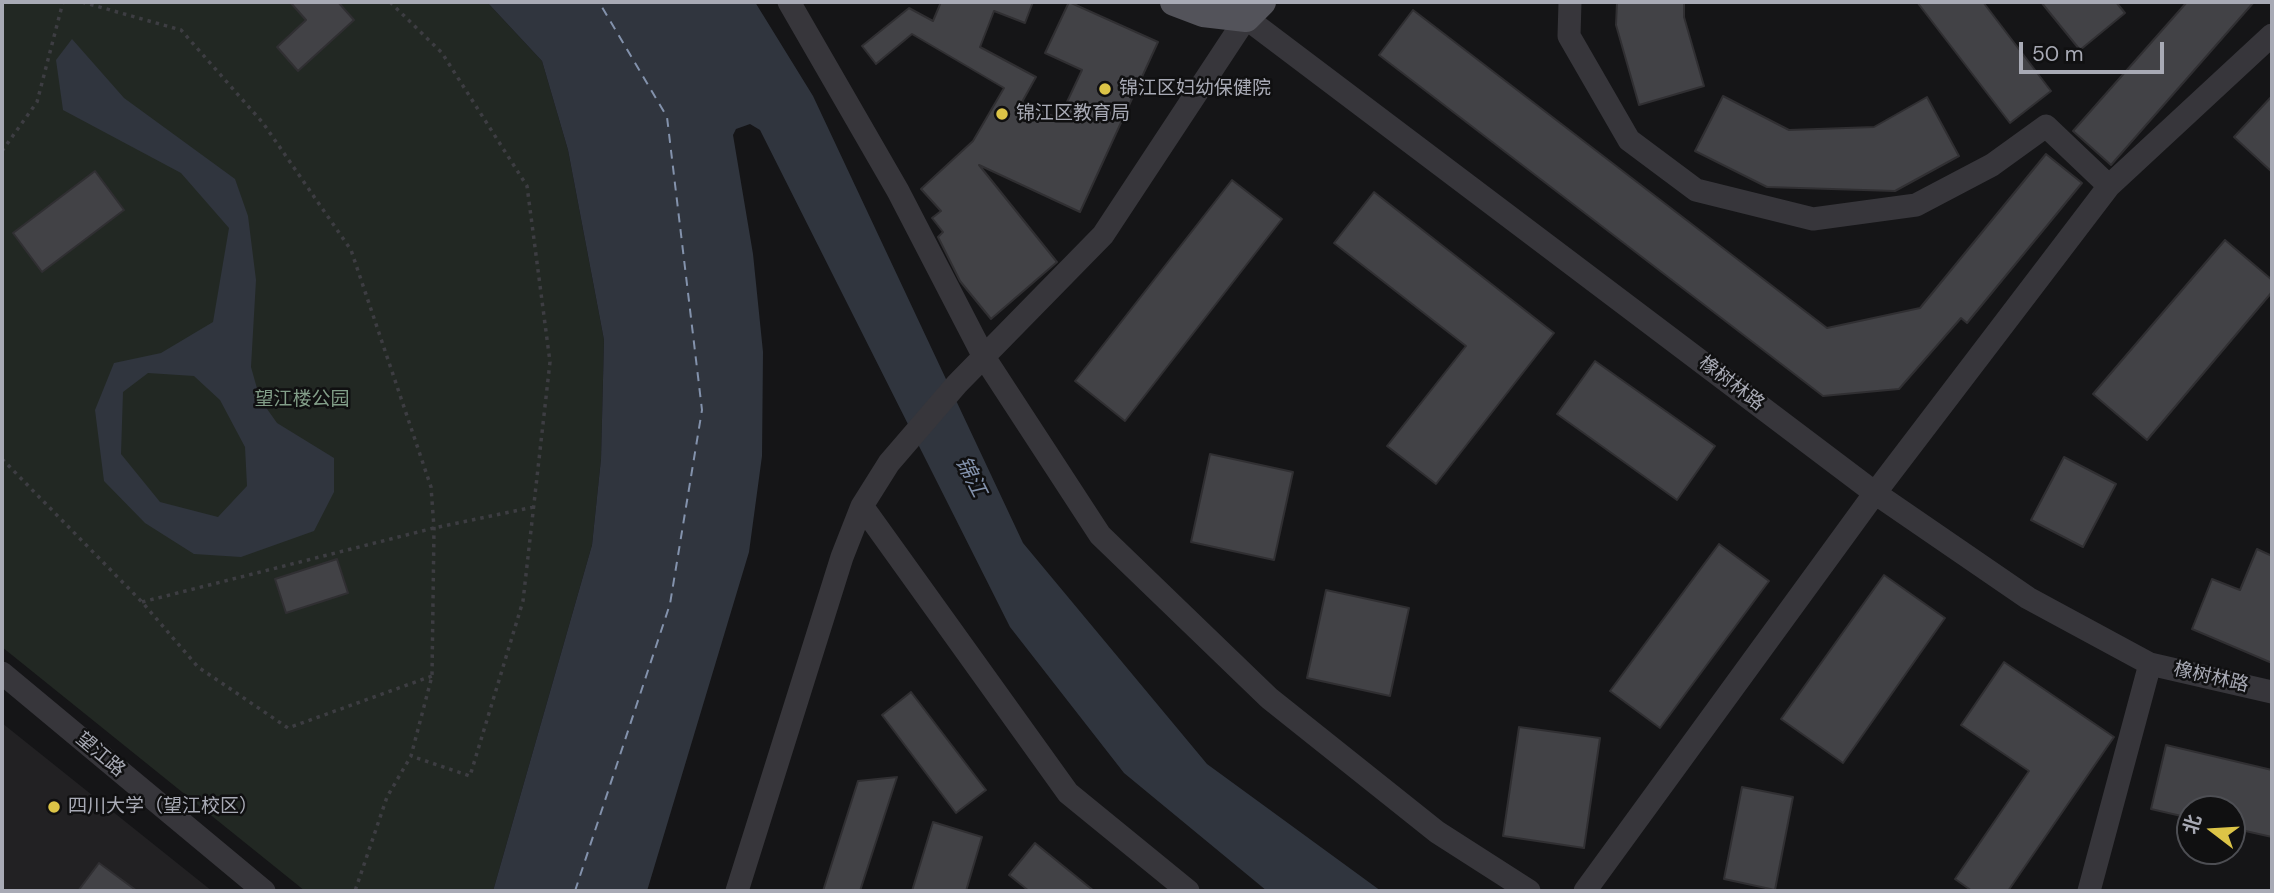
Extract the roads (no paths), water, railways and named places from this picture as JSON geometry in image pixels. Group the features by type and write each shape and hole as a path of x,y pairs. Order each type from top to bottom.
{"main road":[{"path":"1174,2 1203,13 1246,7"}],"street":[{"path":"789,2 898,191 984,357 1100,535 1269,698 1437,832 1528,891"},
{"path":"1570,2 1569,36 1629,140 1696,190 1813,219 1916,205 1992,165 2046,126 2109,186"},
{"path":"737,891 842,557 862,506 888,463 957,384 1103,235 1246,7"},
{"name":"橡树林路","path":"1246,7 1875,493 2028,598 2150,664 2272,692"},
{"path":"1585,891 1875,493 2109,186 2272,35"},
{"path":"862,506 1068,793 1188,891"},
{"path":"2089,891 2150,664"},
{"name":"望江路","path":"2,673 264,891"}],"water":[{"name":"锦江","path":"487,2 755,2 813,96 1023,543 1207,764 1381,891 1267,891 1124,773 1010,627 760,130 750,124 736,129 733,135 753,254 763,352 762,456 749,552 647,891 493,891 592,545 601,459 604,340 568,150 542,61"},
{"path":"72,39 124,98 235,179 248,216 256,280 251,367 260,399 277,423 334,458 334,492 314,531 241,557 194,554 145,523 104,481 95,410 114,363 161,353 213,322 229,228 181,173 63,110 56,60","holes":["148,373 194,376 220,400 245,447 247,486 218,517 160,502 121,454 123,392"]}],"place":[{"name":"锦江区妇幼保健院","path":"1105,89"},
{"name":"锦江区教育局","path":"1002,114"},
{"name":"四川大学（望江校区）","path":"54,807"}],"park label":[{"name":"望江楼公园","path":"302,400"}]}
